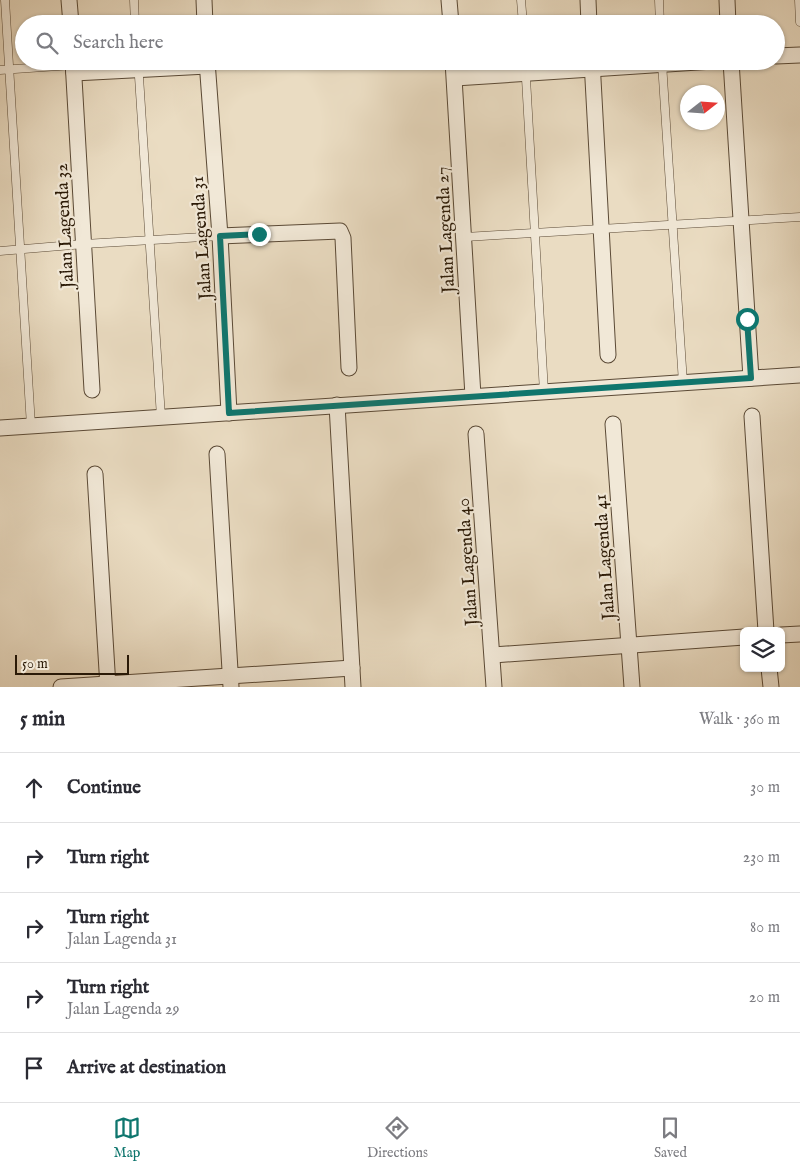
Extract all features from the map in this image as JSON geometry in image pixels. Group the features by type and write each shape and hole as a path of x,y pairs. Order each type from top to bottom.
{"street":[{"path":"69,0 70,15"},
{"path":"204,0 205,15"},
{"path":"449,0 450,15"},
{"path":"588,0 589,15"},
{"path":"727,0 728,15"},
{"path":"785,56 800,55"},
{"name":"Jalan Lagenda 32","path":"73,70 92,390"},
{"name":"Jalan Lagenda 31","path":"207,70 220,236 229,413"},
{"name":"Jalan Lagenda 27","path":"454,70 473,396"},
{"path":"455,78 506,70"},
{"path":"592,70 608,355"},
{"path":"732,70 751,378"},
{"path":"220,236 340,231 342,238 349,368"},
{"path":"0,428 800,374"},
{"path":"337,406 353,687"},
{"path":"752,416 766,627"},
{"name":"Jalan Lagenda 41","path":"613,424 632,687"},
{"name":"Jalan Lagenda 40","path":"476,434 494,687"},
{"path":"218,454 231,682"},
{"path":"95,474 108,686"},
{"path":"785,635 800,634"},
{"path":"493,655 740,637"},
{"path":"61,687 231,682 352,668"},
{"path":"769,672 771,687"}],"lane":[{"path":"5,0 31,426"},
{"path":"134,0 135,15"},
{"path":"521,0 522,15"},
{"path":"659,0 660,15"},
{"path":"799,0 800,22"},
{"path":"0,70 15,69"},
{"path":"138,70 161,417"},
{"path":"525,70 544,392"},
{"path":"662,70 683,383"},
{"path":"465,237 800,217"},
{"path":"0,251 220,236"}],"route":[{"path":"259,234 220,236 229,413 751,378 747,319"}]}
